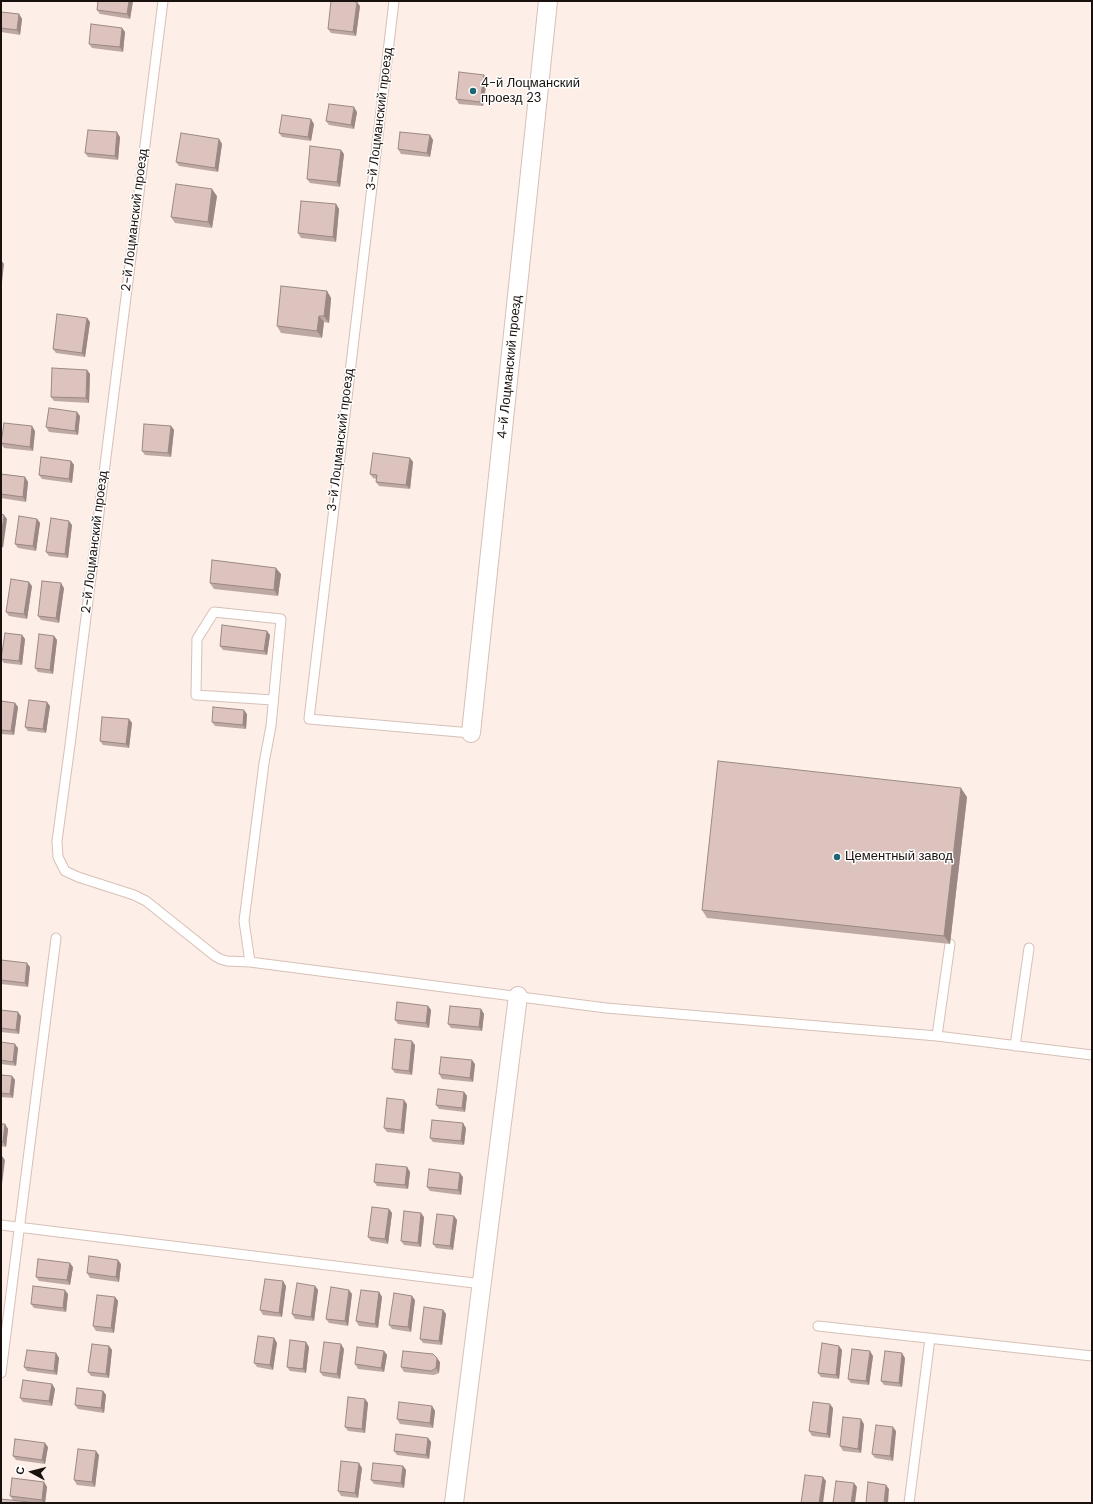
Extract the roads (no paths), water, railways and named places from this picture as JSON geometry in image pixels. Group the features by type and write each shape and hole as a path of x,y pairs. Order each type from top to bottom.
{"street":[{"name":"4-й Лоцманский проезд","path":"471,733 548,1"},
{"path":"454,1503 518,996"}],"lane":[{"name":"2-й Лоцманский проезд","path":"162,1 57,841 58,857 65,871 78,878 134,895 146,901 220,959 606,1008 937,1036 1092,1055"},
{"name":"3-й Лоцманский проезд","path":"394,1 310,718 471,733"},
{"path":"250,962 244,921 264,763 271,726 281,619 214,612 197,639 196,695 273,700"},
{"path":"1,1373 56,938"},
{"path":"937,1036 950,944"},
{"path":"1015,1046 1029,948"},
{"path":"1,1225 482,1284"},
{"path":"818,1326 1092,1356"},
{"path":"909,1503 930,1338"}],"place":[{"name":"4-й Лоцманский проезд 23","path":"473,91"},
{"name":"Цементный завод","path":"837,857"}]}
